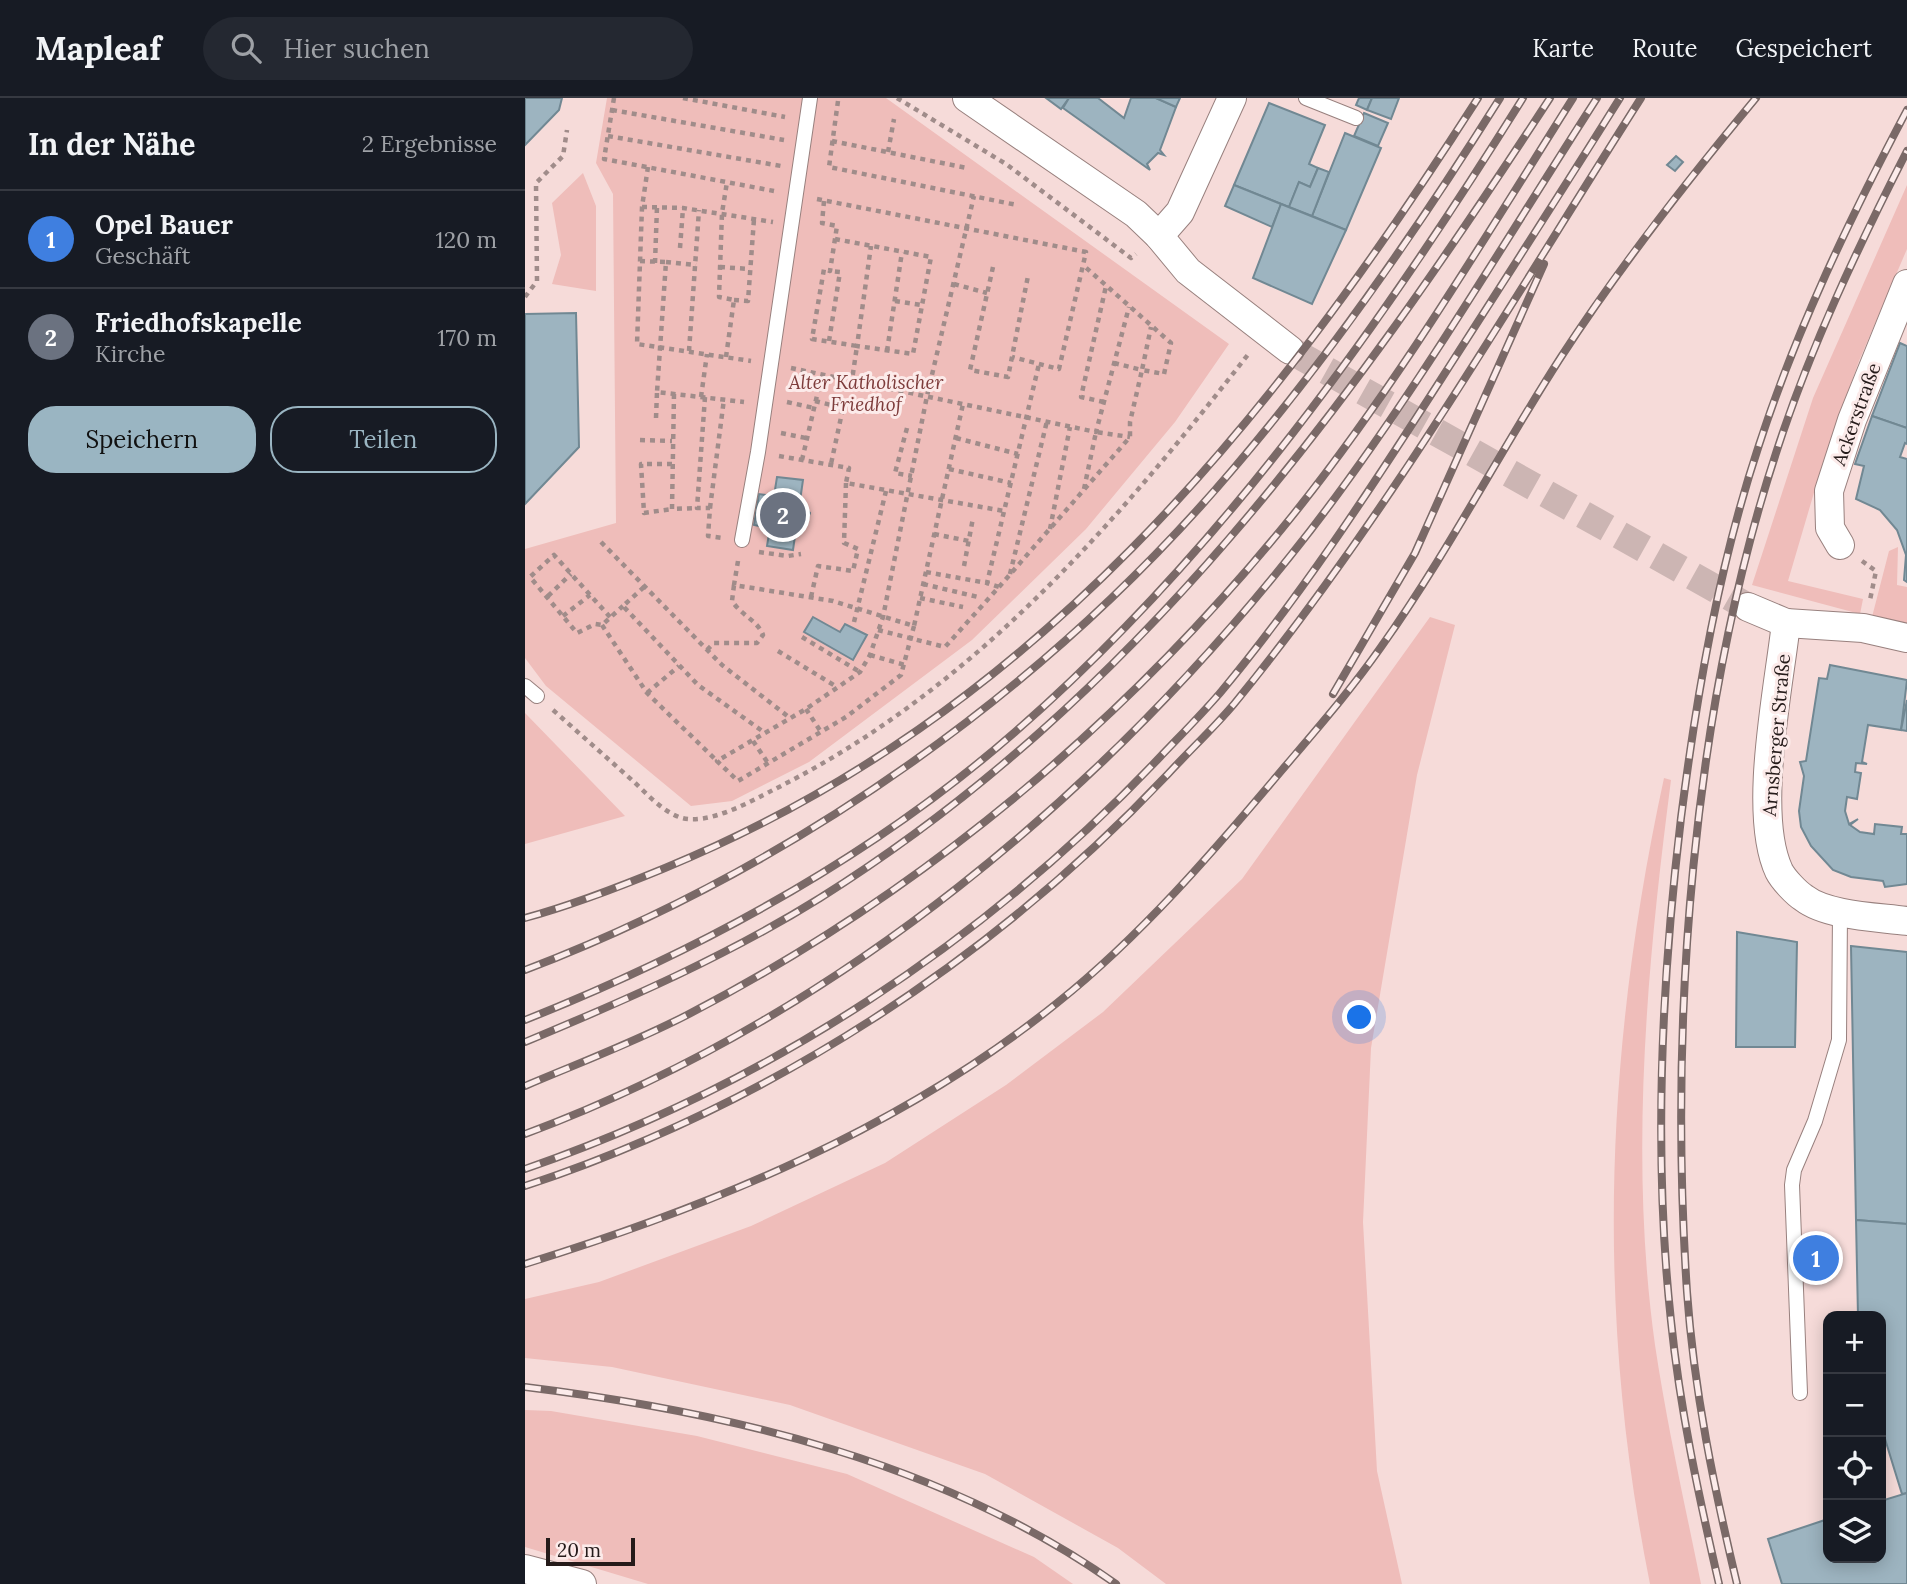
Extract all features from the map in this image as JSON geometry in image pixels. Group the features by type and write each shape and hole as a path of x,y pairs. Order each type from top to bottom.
{"street":[{"path":"967,98 1136,215 1159,236 1188,271 1290,350"},
{"path":"1159,236 1180,212 1232,98"},
{"name":"Ackerstraße","path":"1839,545 1830,528 1829,491 1857,407 1907,284"},
{"path":"1748,607 1786,623 1863,628 1907,638"},
{"name":"Arnsberger Straße","path":"1786,623 1768,782 1769,838 1779,873 1804,899 1840,912 1907,921"},
{"path":"525,1569 582,1584"}],"lane":[{"path":"741,545 758,452 810,98"},
{"path":"1306,98 1356,118"},
{"path":"525,686 537,696"},
{"path":"1800,1393 1792,1185 1794,1170 1824,1094 1839,1040 1840,912"}],"path":[{"path":"614,98 604,159 1086,252 1059,369 1012,357"},
{"path":"683,98 832,141 967,168"},
{"path":"897,98 1006,164 1131,258 1159,236"},
{"path":"838,101 829,167 1017,205"},
{"path":"613,110 804,133"},
{"path":"888,152 894,119"},
{"path":"525,297 537,281 536,183 563,156 567,130"},
{"path":"608,136 799,169"},
{"path":"648,167 642,206 637,344 771,364 1070,427 1130,437"},
{"path":"727,182 722,213 719,297 748,301 754,219"},
{"path":"717,761 806,709 860,672 870,655 883,617 927,396 974,196"},
{"path":"824,201 822,223 837,226 830,271"},
{"path":"642,206 699,210 791,225"},
{"path":"655,263 657,206"},
{"path":"680,248 683,208"},
{"path":"689,351 699,210"},
{"path":"829,341 839,272 824,270 812,339 913,354 932,257 835,239"},
{"path":"852,380 871,246"},
{"path":"887,351 902,252"},
{"path":"640,261 696,264"},
{"path":"656,418 666,262"},
{"path":"1083,265 1171,343 1164,374 1114,363"},
{"path":"720,267 750,270"},
{"path":"993,267 970,370 1008,377 1028,276"},
{"path":"954,284 988,293"},
{"path":"1104,402 1081,397 1106,285"},
{"path":"726,357 734,300"},
{"path":"895,301 921,305"},
{"path":"1083,490 1129,307"},
{"path":"878,630 945,647 1010,575 1130,437 1130,422 1151,326"},
{"path":"537,696 657,802 680,818 725,815 801,777 898,715 990,643 1098,537 1267,333"},
{"path":"697,508 707,354"},
{"path":"986,583 1039,364"},
{"path":"802,460 822,374"},
{"path":"657,392 765,405"},
{"path":"672,509 671,441 674,394"},
{"path":"724,399 708,536 788,556 801,554"},
{"path":"815,401 843,408 831,464"},
{"path":"610,617 554,555 530,577 577,634 595,624 602,625 647,693 738,781 821,733 901,675 963,404"},
{"path":"1010,575 1047,422"},
{"path":"1049,530 1070,427"},
{"path":"907,428 895,473 912,477"},
{"path":"780,432 806,438"},
{"path":"955,438 1018,454"},
{"path":"640,440 671,441"},
{"path":"758,452 849,468 843,543 858,549 853,570 818,566 811,597"},
{"path":"671,464 641,464 644,513 710,508"},
{"path":"949,468 1011,483"},
{"path":"846,483 1004,511"},
{"path":"854,622 886,491"},
{"path":"964,566 973,518"},
{"path":"934,534 969,541"},
{"path":"601,542 707,650 790,718"},
{"path":"707,650 714,643 757,643 763,635 760,626 740,614 732,601 741,545"},
{"path":"1839,545 1876,571 1863,628"},
{"path":"926,572 999,587"},
{"path":"548,596 571,574"},
{"path":"923,584 978,597"},
{"path":"734,585 811,597 914,625"},
{"path":"602,625 644,587"},
{"path":"563,616 590,595"},
{"path":"920,598 963,607"},
{"path":"623,606 698,685 765,733"},
{"path":"802,637 860,672"},
{"path":"778,651 837,687"},
{"path":"870,655 905,665"},
{"path":"647,693 679,666"},
{"path":"806,709 821,733"},
{"path":"753,741 768,763"}],"green space":[{"name":"Alter Katholischer Friedhof","path":"607,98 886,98 1229,344 1175,422 1086,529 972,640 809,762 732,801 691,806 546,686 525,658 525,549 616,523 613,194 596,163"},
{"path":"583,173 596,206 596,291 552,284 561,255 552,203"},
{"path":"1907,185 1907,249 1859,361 1823,462 1788,581 1863,599 1860,614 1752,585 1813,398"},
{"path":"1898,547 1897,585 1907,587 1907,625 1872,617 1889,551"},
{"path":"1430,617 1455,625 1417,775 1371,1048 1363,1222 1377,1471 1402,1584 1166,1584 1118,1548 985,1474 790,1405 612,1367 525,1358 525,1299 599,1282 751,1226 885,1163 1006,1085 1103,1012 1242,879"},
{"path":"525,713 625,816 525,844"},
{"path":"1664,778 1671,780 1655,920 1644,1062 1643,1204 1655,1345 1701,1584 1650,1584 1632,1482 1621,1381 1615,1281 1614,1181 1619,1081 1629,981 1644,880"},
{"path":"525,1410 551,1411 697,1436 847,1474 1034,1557 1073,1584 648,1584 525,1547"}],"building":[{"path":"525,98 562,98 559,110 525,145"},
{"path":"1046,98 1069,98 1061,109"},
{"path":"1069,98 1098,98 1124,118 1131,98 1156,98 1176,107 1160,150 1164,155 1158,153 1147,164 1150,170 1063,108"},
{"path":"1156,98 1180,98 1176,107"},
{"path":"1359,98 1372,98 1367,110 1356,105"},
{"path":"1372,98 1399,98 1391,119 1367,110"},
{"path":"1269,103 1325,125 1309,164 1318,168 1310,187 1299,182 1289,207 1234,185"},
{"path":"1364,113 1388,123 1378,146 1354,136"},
{"path":"1345,133 1381,148 1346,230 1312,216"},
{"path":"1676,156 1683,162 1675,171 1667,165"},
{"path":"1318,168 1329,172 1312,216 1289,207 1299,182 1310,187"},
{"path":"1234,185 1281,204 1272,227 1225,206"},
{"path":"1281,204 1346,230 1312,304 1253,278"},
{"path":"576,313 579,447 525,504 525,314"},
{"path":"1900,343 1907,346 1907,428 1872,416"},
{"path":"1872,416 1907,428 1907,444 1905,443 1900,457 1907,459 1907,582 1904,580 1906,555 1897,530 1880,510 1856,499 1864,466 1855,464"},
{"path":"777,477 803,480 800,501 810,513 805,526 796,529 793,550 767,546 770,528 754,525 759,494 774,496"},
{"path":"813,617 840,632 845,624 867,635 853,660 804,632"},
{"path":"1830,665 1907,680 1901,730 1868,725 1862,762 1867,764 1856,763 1855,772 1861,773 1857,799 1847,797 1845,811 1849,824 1858,819 1850,825 1860,832 1874,834 1875,824 1902,827 1901,834 1907,834 1907,884 1885,887 1883,881 1851,877 1833,870 1811,846 1801,827 1799,811 1804,776 1800,762 1806,761 1819,678 1827,679"},
{"path":"1907,700 1907,731 1901,730"},
{"path":"1737,932 1797,942 1795,1047 1736,1047"},
{"path":"1851,946 1907,952 1907,1224 1856,1220"},
{"path":"1856,1220 1907,1224 1907,1493 1902,1494 1886,1442 1886,1311 1858,1311"},
{"path":"1907,1493 1907,1584 1782,1584 1768,1539 1823,1521 1823,1563 1886,1563 1886,1499"}],"tunnel":[{"path":"1290,350 1748,607"}],"railway":[{"path":"525,918 596,895 665,868 797,805 918,730 1029,644 1131,549 1226,445 1315,335 1398,219 1478,98"},
{"path":"525,970 625,928 723,879 819,824 911,763 999,697 1082,625 1161,549 1271,424 1374,288 1500,98"},
{"path":"525,1020 591,993 720,931 844,860 960,777 1015,732 1090,663 1161,590 1292,434 1412,268 1523,98"},
{"path":"525,1042 675,976 749,939 820,898 934,819 1040,732 1137,639 1229,539 1314,435 1395,326 1550,98"},
{"path":"525,1086 667,1025 774,967 938,858 1090,732 1161,663 1229,591 1331,466 1439,311 1573,98"},
{"path":"525,1134 640,1085 751,1028 857,961 958,887 1055,806 1146,719 1231,627 1348,480 1458,318 1597,98"},
{"path":"525,1169 615,1135 702,1095 786,1051 868,1001 946,947 1021,888 1092,824 1220,693 1306,581 1412,424 1620,98"},
{"path":"525,1186 615,1153 704,1114 789,1069 872,1020 951,965 1027,906 1100,842 1234,704 1344,559 1447,407 1641,98"},
{"path":"525,1264 666,1216 735,1189 870,1125 997,1048 1057,1003 1118,950 1230,832 1370,663 1428,576 1583,323 1654,225 1756,98"},
{"path":"1719,1584 1679,1387 1665,1258 1661,1132 1664,1007 1681,818 1711,629 1732,536 1759,445 1807,316 1865,191 1907,110"},
{"path":"1737,1584 1706,1439 1687,1292 1682,1189 1682,1083 1685,975 1693,866 1706,758 1725,652 1748,549 1777,450 1836,298 1907,151"},
{"path":"1333,694 1415,553 1544,264"},
{"path":"525,1387 680,1411 757,1428 833,1450 908,1475 980,1506 1050,1542 1116,1584"}],"place":[{"name":"Friedhofskapelle","path":"783,515"},
{"name":"Opel Bauer","path":"1816,1258"}]}
